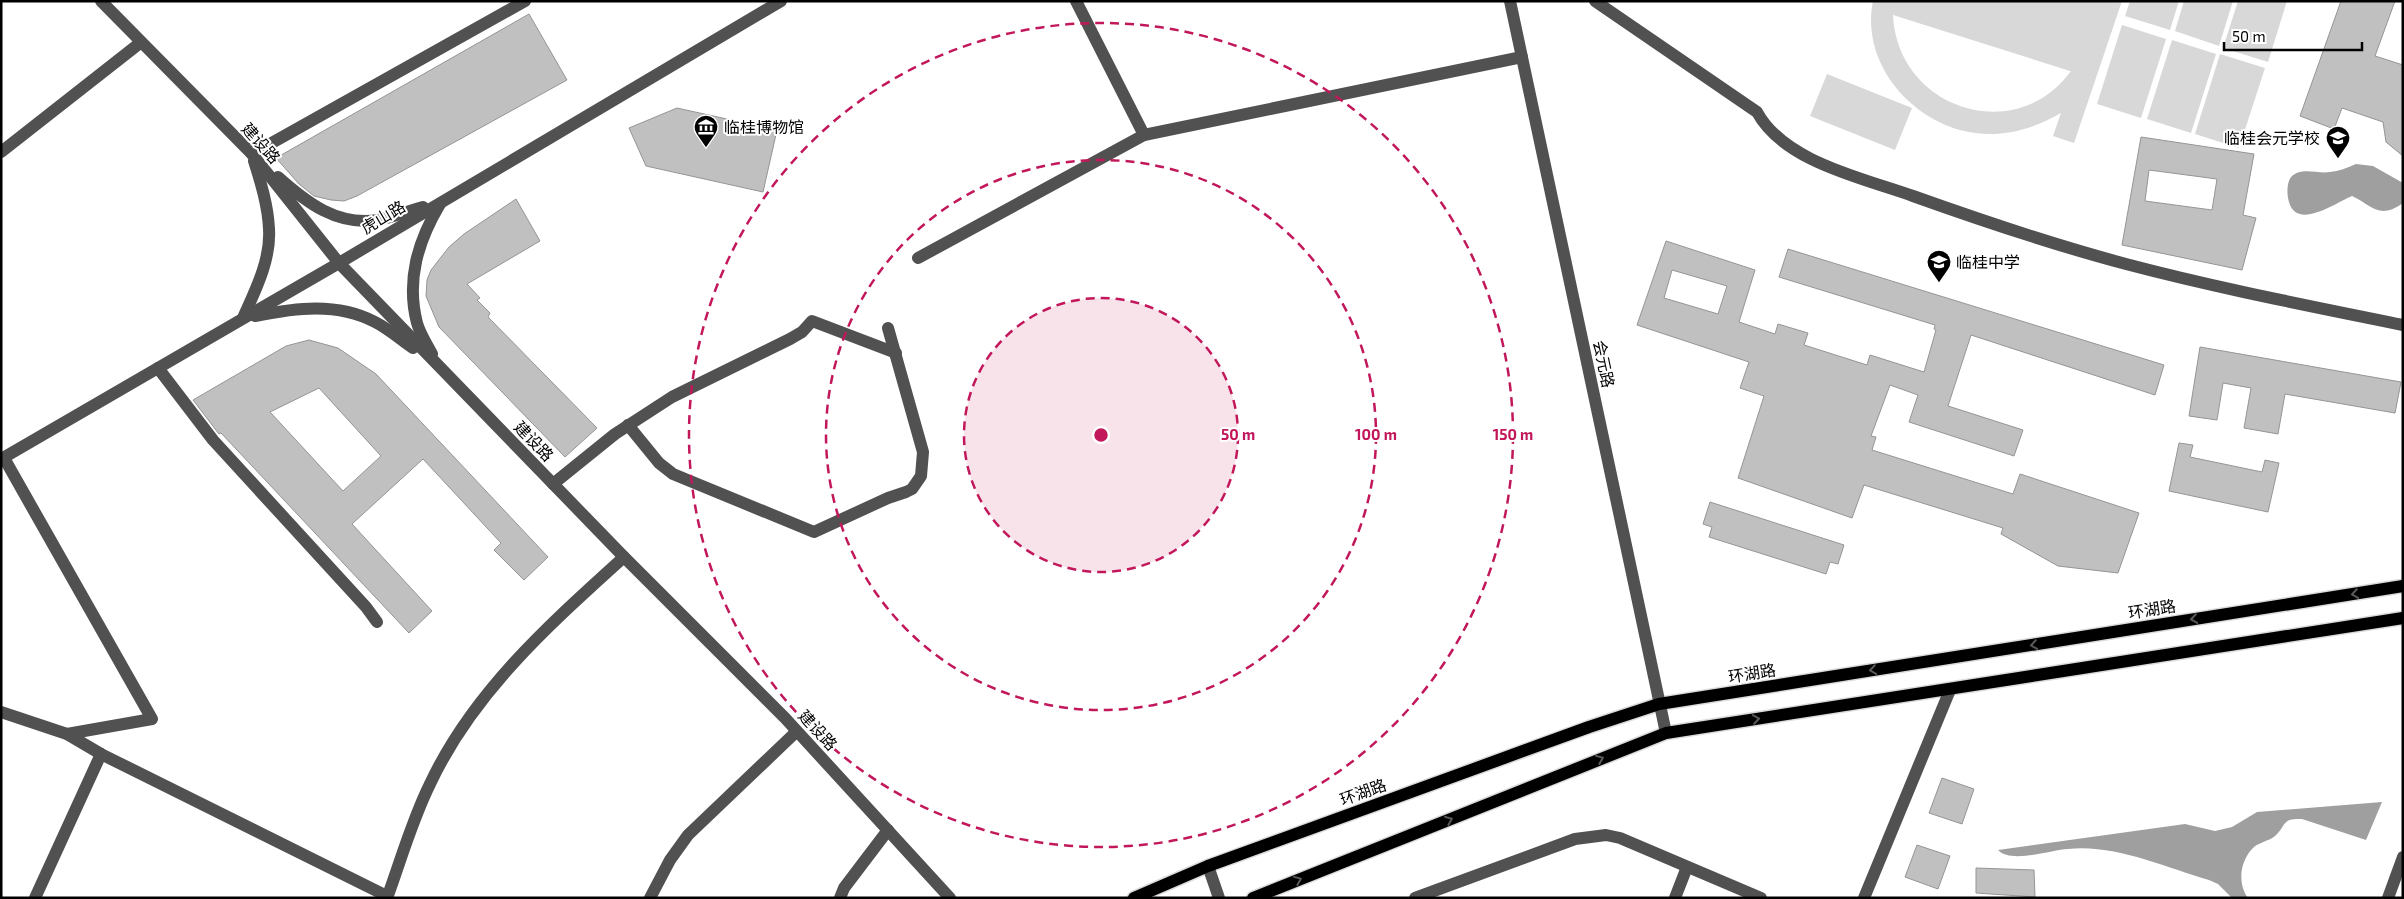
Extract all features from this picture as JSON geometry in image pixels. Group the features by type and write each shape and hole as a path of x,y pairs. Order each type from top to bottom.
{"main road":[{"name":"环湖路","path":"1134,898 1208,866 1589,727 1659,704 2403,586"},
{"path":"1253,898 1666,733 2403,618"}],"street":[{"name":"建设路","path":"101,1 140,43 252,154 339,263 796,732 950,898"},
{"path":"252,154 525,1"},
{"name":"虎山路","path":"2,458 339,263 781,1"},
{"path":"1076,1 1144,135"},
{"name":"会元路","path":"1510,1 1666,733"},
{"path":"1595,1 1757,112 1771,132 1790,147 1814,161 1966,215 2124,264 2202,283 2403,325"},
{"path":"1,152 140,43"},
{"path":"918,258 1144,135 1522,57"},
{"path":"252,154 306,201 338,218 377,220 442,202"},
{"path":"243,318 259,282 267,255 270,231 263,191 252,154"},
{"path":"438,366 417,324 412,286 416,256 425,229 442,202"},
{"path":"243,318 283,310 329,307 375,322 438,366"},
{"path":"553,484 628,425 672,397 802,332 812,321 896,353"},
{"path":"628,425 659,463 673,474 814,532 912,489 920,476 923,452 888,328"},
{"path":"158,368 213,440 366,607 377,622"},
{"path":"2,458 152,719 67,734"},
{"path":"1,712 67,734 101,754 290,846 387,897 430,784 477,704 503,672 624,557"},
{"path":"1864,898 1950,690"},
{"path":"650,898 670,860 688,835 796,732"},
{"path":"35,898 101,754"},
{"path":"840,898 844,888 888,830"},
{"path":"1415,898 1575,839 1590,836 1620,838 1761,898"},
{"path":"2388,898 2403,857"},
{"path":"1208,866 1219,898"},
{"path":"1674,898 1687,867"}],"shaded area":[{"path":"1873,1 2122,1 2074,143 2053,136 2061,113 2044,122 1999,134 1964,131 1941,123 1919,110 1901,93 1886,73 1876,50 1871,26","holes":["1893,15 2071,71 2047,95 2020,108 1991,112 1962,107 1936,94 1915,74 1900,47"]},
{"path":"2130,1 2179,1 2170,30 2125,16"},
{"path":"2184,1 2233,1 2219,46 2175,31"},
{"path":"2238,1 2287,1 2268,62 2223,48"},
{"path":"2122,25 2166,39 2141,118 2097,104"},
{"path":"2172,40 2216,54 2191,133 2147,119"},
{"path":"2220,54 2265,68 2239,148 2195,134"},
{"path":"1827,74 1912,108 1895,150 1810,116"},
{"path":"2356,164 2373,166 2403,183 2403,203 2395,208 2382,211 2376,210 2352,196 2326,209 2306,215 2298,213 2292,208 2288,198 2288,189 2289,181 2296,173 2305,171 2333,172"},
{"path":"2382,802 2366,840 2302,819 2287,821 2275,836 2254,847 2249,852 2243,865 2241,879 2248,898 2232,898 2218,884 2209,880 2121,853 2086,848 2012,856 1998,850 2185,824 2215,831 2232,827 2257,812"}],"building":[{"path":"2341,1 2395,1 2375,56 2403,65 2403,156 2386,142 2383,122 2342,108 2334,129 2300,116"},
{"path":"529,14 567,80 357,196 344,201 314,196 299,184 276,158"},
{"name":"临桂博物馆","path":"677,108 777,130 763,192 646,166 629,128"},
{"path":"2141,137 2254,154 2243,215 2256,218 2242,270 2122,245","holes":["2149,170 2217,179 2212,210 2145,201"]},
{"path":"516,199 540,241 467,284 480,298 477,300 490,313 488,317 597,428 565,457 439,327 426,296 427,280 431,270 449,247 464,234"},
{"path":"1666,241 1755,270 1739,322 1775,334 1778,324 1808,333 1804,345 1867,365 1870,355 1924,372 1936,330 1934,329 1935,325 1779,277 1788,249 2164,365 2155,395 1971,335 1948,406 2023,430 2014,456 1909,422 1918,395 1890,385 1871,436 1876,437 1872,450 2013,494 2020,474 2139,513 2118,573 2058,566 2001,534 2003,528 1864,485 1852,518 1738,478 1764,396 1740,388 1749,362 1637,325","holes":["1672,270 1727,286 1718,314 1664,298"]},
{"path":"309,340 338,348 376,374 548,557 524,580 494,550 501,543 423,459 352,524 432,611 409,633 221,433 219,434 193,400 286,346","holes":["319,388 381,456 343,491 270,412"]},
{"path":"2200,347 2401,382 2395,413 2285,394 2278,434 2244,428 2251,388 2223,383 2217,420 2189,416"},
{"path":"2179,443 2193,445 2190,457 2262,472 2265,460 2279,463 2268,512 2169,491"},
{"path":"1710,502 1844,545 1838,564 1830,562 1826,574 1709,537 1712,527 1703,524"},
{"path":"1942,778 1974,789 1962,824 1929,813"},
{"path":"1917,845 1950,856 1938,889 1905,877"},
{"path":"1976,868 2034,870 2035,897 1976,893"}],"place":[{"name":"临桂博物馆","path":"706,148"},
{"name":"临桂会元学校","path":"2338,159"},
{"name":"临桂中学","path":"1939,283"}]}
